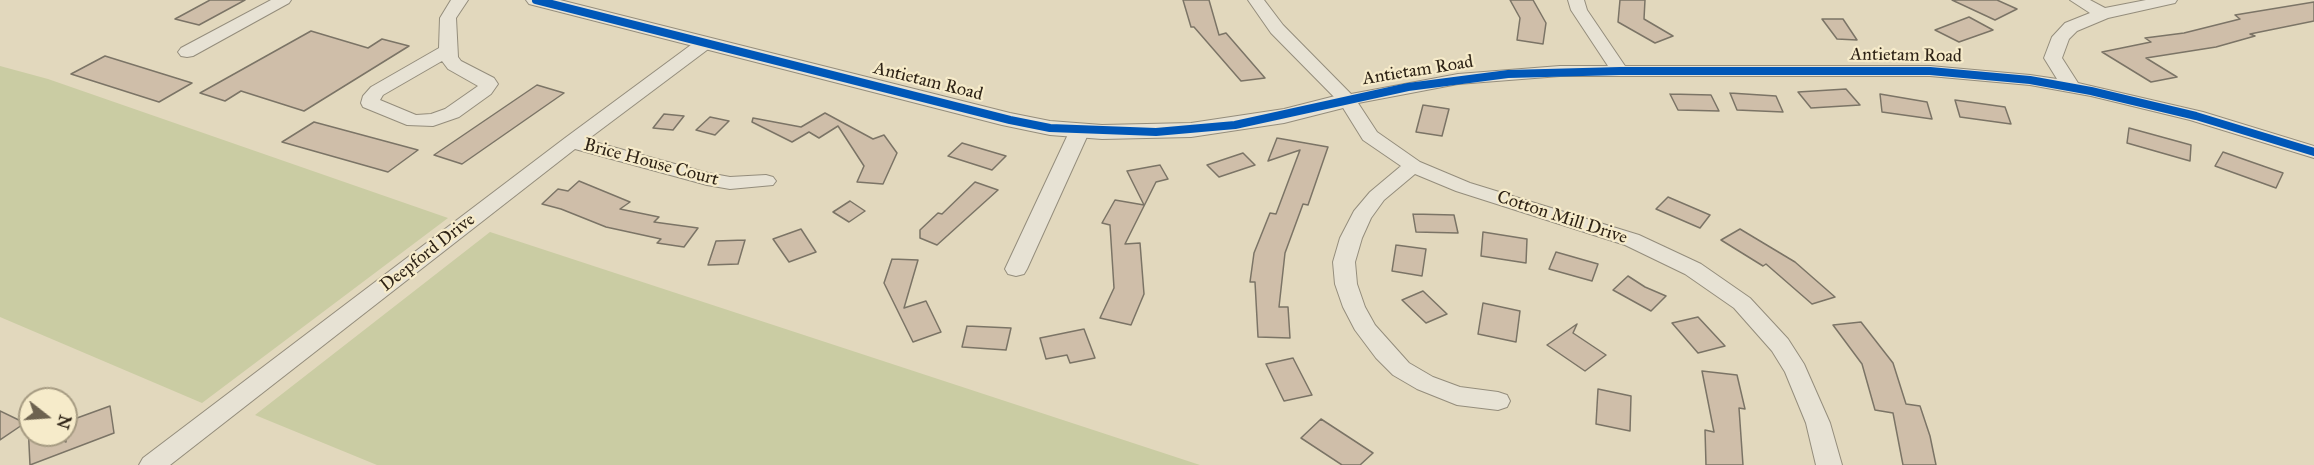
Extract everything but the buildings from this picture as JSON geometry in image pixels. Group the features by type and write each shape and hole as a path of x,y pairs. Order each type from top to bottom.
{"street":[{"path":"187,52 283,0"},
{"path":"448,50 377,92 372,96 370,103 414,121 433,120 452,113 485,90 488,82 454,65 448,57 450,12 460,0"},
{"name":"Antietam Road","path":"536,0 1010,120 1050,128 1156,132 1235,125 1284,116 1347,100 1458,80 1519,74 1620,71 1930,71 1979,74 2071,87 2196,116 2314,152"},
{"name":"Cotton Mill Drive","path":"1256,0 1277,28 1347,100 1370,136 1413,166 1463,187 1632,240 1674,258 1721,287 1760,321 1780,345 1796,370 1818,423 1829,465"},
{"path":"1576,0 1579,10 1620,71"},
{"path":"2078,0 2103,14"},
{"path":"2071,87 2052,58 2061,37 2071,27 2103,14 2169,0"},
{"name":"Deepford Drive","path":"152,465 572,142 705,43"},
{"path":"1016,269 1080,130"},
{"name":"Brice House Court","path":"572,142 707,180 730,183 766,181"},
{"path":"1413,166 1377,196 1362,216 1351,238 1344,262 1346,284 1353,307 1366,330 1401,369 1425,383 1457,396 1498,401"}],"green space":[{"path":"0,66 48,79 448,218 202,403 0,317"},
{"path":"490,232 1200,465 377,465 255,415"}],"cycle path":[{"path":"536,0 1010,120 1050,128 1156,132 1235,125 1408,87 1508,74 1620,71 1930,71 2030,80 2091,91 2196,116 2314,152"}]}
